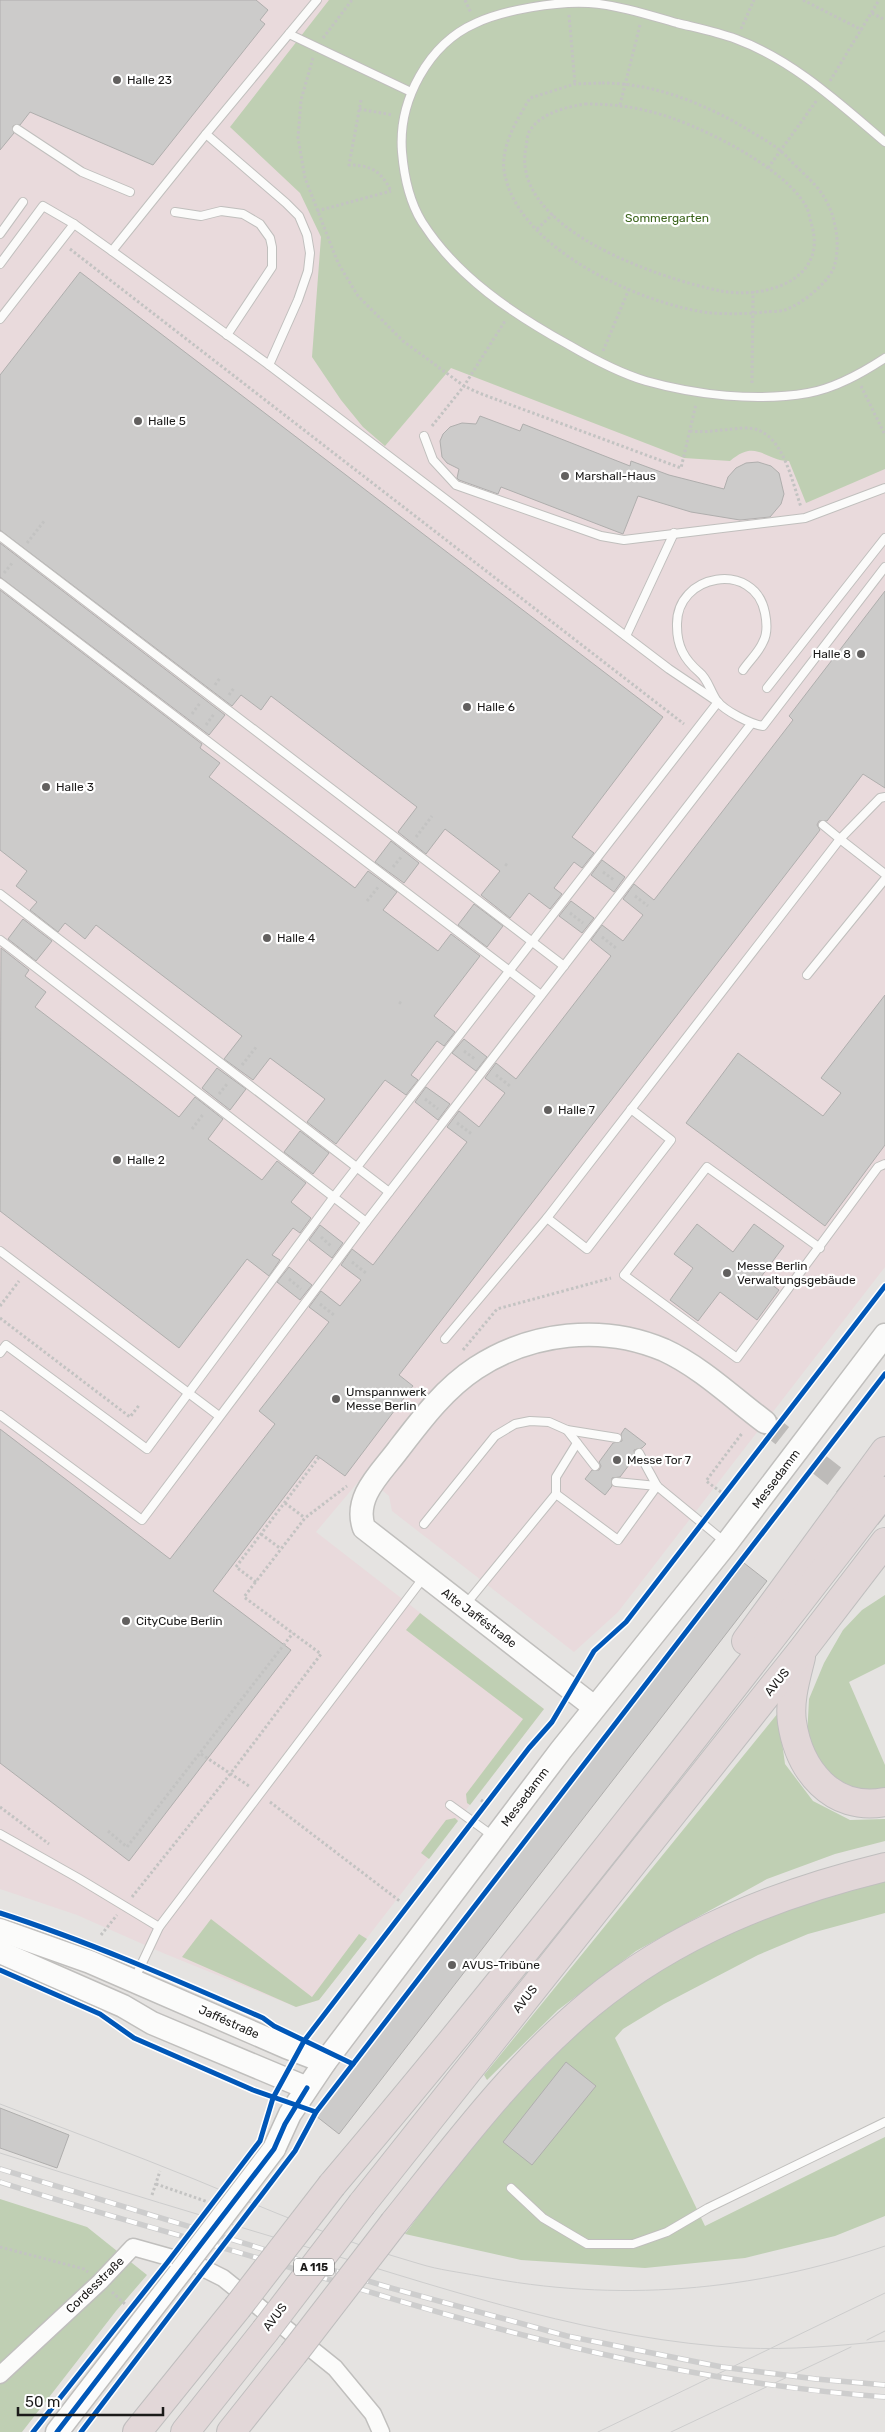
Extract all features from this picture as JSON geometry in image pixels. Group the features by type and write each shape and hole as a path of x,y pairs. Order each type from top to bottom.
{"highway":[{"path":"677,1760 700,1705 885,1451"},
{"path":"677,1760 885,1491"},
{"name":"AVUS","path":"185,2432 362,2204 803,1649 885,1542"},
{"path":"803,1649 792,1693 792,1721 800,1752 812,1774 826,1790 847,1801 877,1804 885,1802"},
{"name":"A 115","path":"137,2432 332,2185 403,2102 677,1760"},
{"path":"231,2432 459,2141 526,2064 590,2004 645,1963 676,1945 741,1913 811,1886 885,1867"}],"main road":[{"name":"Alte Jafféstraße","path":"594,1708 424,1577 364,1528 360,1511 366,1493 437,1402 475,1368 507,1351 544,1339 575,1335 608,1336 643,1343 664,1351 688,1364 765,1422"},
{"name":"Messedamm","path":"57,2432 274,2149 285,2124 325,2062 494,1838 594,1708 726,1543 885,1335"},
{"name":"Jafféstraße","path":"0,1930 90,1962 325,2062"},
{"path":"0,1952 123,2006 152,2023 307,2088"},
{"path":"123,2006 134,1980"}],"street":[{"name":"Cordesstraße","path":"0,2375 100,2282 134,2247 197,2265 223,2278 336,2368 373,2414 381,2432"}],"lane":[{"path":"112,251 317,0"},
{"path":"885,142 824,90 790,66 737,40 642,14 589,3 535,6 475,23 452,38 424,66 412,92 405,117 402,149 407,187 420,220 442,248 470,278 511,312 598,362 643,380 698,393 752,396 809,393 856,377 885,358"},
{"path":"289,34 412,92"},
{"path":"17,129 82,172 130,192"},
{"path":"206,134 286,203 298,216 307,234 310,253 308,271 298,300 269,365"},
{"path":"0,234 23,202"},
{"path":"0,264 43,206 74,224 269,365 626,636 751,724 763,726 885,567"},
{"path":"174,212 201,216 221,211 243,214 260,224 270,238 272,267 227,335"},
{"path":"0,319 74,224"},
{"path":"424,436 433,460 456,485 601,536 624,540 674,532 804,518 885,488"},
{"path":"626,636 674,532"},
{"path":"0,536 564,966"},
{"path":"767,688 885,538"},
{"path":"718,702 704,676 688,662 677,641 676,617 681,604 687,594 710,580 725,578 739,581 757,595 764,605 767,632 763,644 743,670"},
{"path":"0,583 541,995"},
{"path":"0,1353 6,1345 147,1449 333,1198 718,702"},
{"path":"0,1415 142,1520 366,1222 751,724"},
{"path":"445,1339 547,1218 840,839 880,798 885,797"},
{"path":"823,825 885,874"},
{"path":"806,975 885,879"},
{"path":"0,894 389,1192"},
{"path":"0,940 366,1222"},
{"path":"547,1218 587,1249 672,1140 631,1109"},
{"path":"820,1248 707,1167 624,1275 737,1358 820,1248 878,1167 885,1164"},
{"path":"0,1251 219,1416"},
{"path":"424,1524 495,1436 515,1424 530,1420 549,1422 567,1430 617,1438"},
{"path":"567,1430 595,1466"},
{"path":"464,1606 556,1494 556,1477 577,1442"},
{"path":"639,1452 658,1486 726,1543"},
{"path":"616,1482 658,1486"},
{"path":"556,1494 618,1540 658,1486"},
{"path":"500,1564 508,1569"},
{"path":"134,1980 159,1927 424,1577"},
{"path":"450,1804 494,1838"},
{"path":"0,1834 159,1927"},
{"path":"511,2188 543,2218 587,2244 633,2244 667,2232 708,2208 885,2122"}],"path":[{"path":"352,0 316,47 302,100 298,138 305,178 317,211 338,263 358,296 403,341 464,386 681,468 698,393"},
{"path":"737,40 754,0"},
{"path":"803,0 862,30"},
{"path":"824,90 879,0"},
{"path":"568,4 574,84"},
{"path":"872,13 885,20"},
{"path":"620,105 640,25"},
{"path":"626,82 669,94 716,111 781,150 824,197 838,234 835,266 814,293 785,310 752,313 703,311 670,304 594,274 558,248 537,229 513,201 504,168 510,130 530,98 574,84 626,82"},
{"path":"361,100 349,165 370,167 380,173 391,191"},
{"path":"768,168 816,102"},
{"path":"585,104 620,105 654,113 704,132 768,168 784,180 807,208 813,232 814,247 811,263 796,278 776,288 753,292 728,292 660,275 615,256 567,228 534,194 526,176 524,155 529,132 544,118 562,108 585,104"},
{"path":"359,109 405,117"},
{"path":"317,211 407,187"},
{"path":"537,229 553,214"},
{"path":"60,242 695,732"},
{"path":"598,362 629,289"},
{"path":"752,380 753,292"},
{"path":"424,436 464,386 511,312"},
{"path":"856,377 885,435"},
{"path":"690,431 708,432 753,428 770,436 790,475 804,518"},
{"path":"239,1068 257,1046"},
{"path":"216,1098 227,1083"},
{"path":"192,1129 210,1106"},
{"path":"0,1306 27,1271"},
{"path":"0,1318 130,1417 140,1404"},
{"path":"702,1524 724,1492 706,1481 743,1432"},
{"path":"256,1582 236,1567 319,1457"},
{"path":"101,1935 231,1773 321,1654 244,1597 305,1518 351,1483"},
{"path":"284,1503 305,1518"},
{"path":"261,1534 281,1549"},
{"path":"108,1831 127,1847 293,1633"},
{"path":"201,1754 260,1794 401,1902"},
{"path":"473,1822 491,1796"},
{"path":"543,1820 554,1805"},
{"path":"152,2195 160,2171"},
{"path":"156,2184 211,2202 208,2210"},
{"path":"0,2247 84,2269"},
{"path":"104,2285 126,2305"}],"shaded area":[{"path":"0,0 885,0 885,1267 618,1612 574,1652 392,1511 389,1496 364,1475 316,1532 544,1709 319,2000 296,2007 163,1953 77,1915 0,1889"}],"green space":[{"name":"Sommergarten","path":"329,0 885,0 885,469 806,503 789,461 773,458 754,451 739,454 730,461 684,458 451,368 385,446 363,427 341,400 312,357 321,237 300,193 230,127"},
{"path":"885,1595 885,1664 849,1682 885,1765 885,1791 862,1791 832,1780 815,1759 807,1737 809,1699 824,1663 843,1630 862,1610"},
{"path":"420,1613 544,1709 470,1805 467,1803 466,1794 523,1719 406,1630"},
{"path":"778,1713 785,1764 813,1801 850,1820 885,1819 885,1841 835,1854 767,1879 636,1951 558,2010 487,2080 484,2075"},
{"path":"455,1818 458,1821 429,1859 421,1853 446,1820"},
{"path":"885,1880 885,1913 808,1934 758,1955 664,2004 623,2029 615,2038 705,2226 885,2137 885,2216 835,2236 745,2258 645,2268 521,2260 405,2234 459,2161 518,2094 576,2034 628,1987 738,1923"},
{"path":"211,1919 312,1997 359,1934 367,1939 319,2000 296,2007 182,1957"},
{"path":"0,2199 87,2227 147,2275 116,2311 22,2432 0,2432"}],"building":[{"name":"Halle 23","path":"0,0 256,0 268,10 260,20 265,24 153,165 30,112 20,125 13,126 14,133 0,150"},
{"path":"80,272 663,717 572,837 594,853 582,868 574,862 554,888 562,894 550,909 529,893 510,918 481,895 500,871 445,829 426,854 398,832 417,807 271,696 261,710 241,695 232,706 0,530 0,375"},
{"name":"Marshall-Haus","path":"480,416 520,431 523,424 630,466 631,461 669,475 724,489 728,477 736,468 746,463 758,462 771,466 779,473 784,494 781,504 770,517 740,520 691,512 638,496 623,534 501,487 498,494 459,480 457,478 459,469 447,463 442,457 440,441 443,434 450,427 462,423 476,424"},
{"path":"0,543 225,715 209,735 0,577"},
{"path":"0,590 202,744 200,748 220,763 209,777 355,888 368,871 397,892 383,910 438,951 451,934 480,956 434,1016 455,1032 444,1046 437,1041 411,1075 418,1080 406,1095 385,1080 336,1144 307,1122 325,1099 270,1058 253,1080 224,1059 242,1036 96,925 85,939 65,923 58,932 30,910 37,902 16,886 27,871 0,850"},
{"path":"885,591 885,788 863,774 827,821 819,821 817,825 820,830 399,1375 413,1386 345,1476 316,1455 213,1591 291,1650 129,1861 0,1763 0,1429 170,1559 275,1424 259,1411 329,1322 309,1307 321,1291 340,1306 361,1280 341,1265 352,1249 373,1265 467,1142 447,1127 459,1111 479,1127 505,1093 485,1078 496,1063 516,1079 611,956 591,940 602,925 623,941 643,915 623,899 634,884 654,900 793,720 789,716"},
{"path":"391,841 419,863 404,883 375,862"},
{"path":"602,860 625,877 614,892 591,875"},
{"path":"571,901 594,918 582,933 559,916"},
{"path":"474,904 503,926 487,947 458,925"},
{"path":"23,919 52,941 36,961 8,939"},
{"name":"Halle 2","path":"1,948 29,970 25,976 46,992 35,1007 179,1117 195,1097 223,1119 208,1139 262,1180 277,1161 306,1183 291,1202 311,1218 300,1233 293,1228 272,1255 280,1260 269,1276 247,1259 179,1348 0,1211"},
{"path":"885,995 885,1145 825,1226 686,1123 738,1053 823,1116 841,1093 821,1078"},
{"path":"464,1039 487,1057 476,1071 452,1053"},
{"path":"217,1068 246,1089 230,1110 202,1088"},
{"path":"426,1087 450,1104 438,1120 415,1102"},
{"path":"300,1131 329,1153 313,1174 284,1152"},
{"name":"Messe Berlin Verwaltungsgebäude","path":"697,1224 733,1252 754,1224 784,1246 761,1277 779,1290 757,1320 720,1292 698,1321 670,1300 693,1268 674,1254"},
{"path":"320,1225 343,1243 332,1258 309,1240"},
{"path":"289,1267 312,1285 300,1300 277,1282"},
{"name":"Messe Tor 7","path":"625,1428 646,1444 642,1448 634,1450 635,1457 620,1477 612,1478 612,1486 605,1495 585,1479 592,1470 599,1470 601,1466 599,1462 613,1443 622,1441 621,1434"},
{"name":"AVUS-Tribüne","path":"744,1563 767,1581 339,2134 316,2116"},
{"path":"566,2062 596,2086 532,2165 503,2142"},
{"path":"0,2108 69,2135 57,2168 0,2148"}],"tunnel":[{"path":"765,1422 885,1516"}],"tram line":[{"path":"0,2104 362,2246 434,2268 479,2276 530,2284 582,2289 633,2291 684,2288 735,2283 785,2274 835,2262 885,2246"},
{"path":"0,2153 424,2283 582,2325 689,2343 743,2348 814,2347 885,2341"},
{"path":"598,2432 885,2293"},
{"path":"867,2340 885,2331"},
{"path":"671,2432 851,2347"}],"railway":[{"path":"0,2169 391,2288 567,2336 722,2367 816,2379 885,2385"},
{"path":"0,2182 390,2298 530,2337 670,2368 813,2390 885,2397"}],"cycle path":[{"path":"33,2432 167,2263 260,2141 273,2098 304,2041 529,1748 552,1722 594,1651 626,1622 885,1286"},
{"path":"81,2432 295,2151 316,2112 885,1374"},
{"path":"0,1913 133,1962 263,2018 274,2026 353,2064"},
{"path":"0,1970 100,2014 134,2038 253,2090 316,2112"},
{"path":"57,2432 274,2149 285,2124 307,2088"}],"place":[{"name":"Halle 23","path":"117,80"},
{"name":"Halle 5","path":"138,421"},
{"name":"Marshall-Haus","path":"565,476"},
{"name":"Halle 8","path":"861,654"},
{"name":"Halle 6","path":"467,707"},
{"name":"Halle 3","path":"46,787"},
{"name":"Halle 4","path":"267,938"},
{"name":"Halle 7","path":"548,1110"},
{"name":"Halle 2","path":"117,1160"},
{"name":"Messe Berlin Verwaltungsgebäude","path":"727,1273"},
{"name":"Umspannwerk Messe Berlin","path":"336,1399"},
{"name":"Messe Tor 7","path":"617,1460"},
{"name":"CityCube Berlin","path":"126,1621"},
{"name":"AVUS-Tribüne","path":"452,1965"}]}
